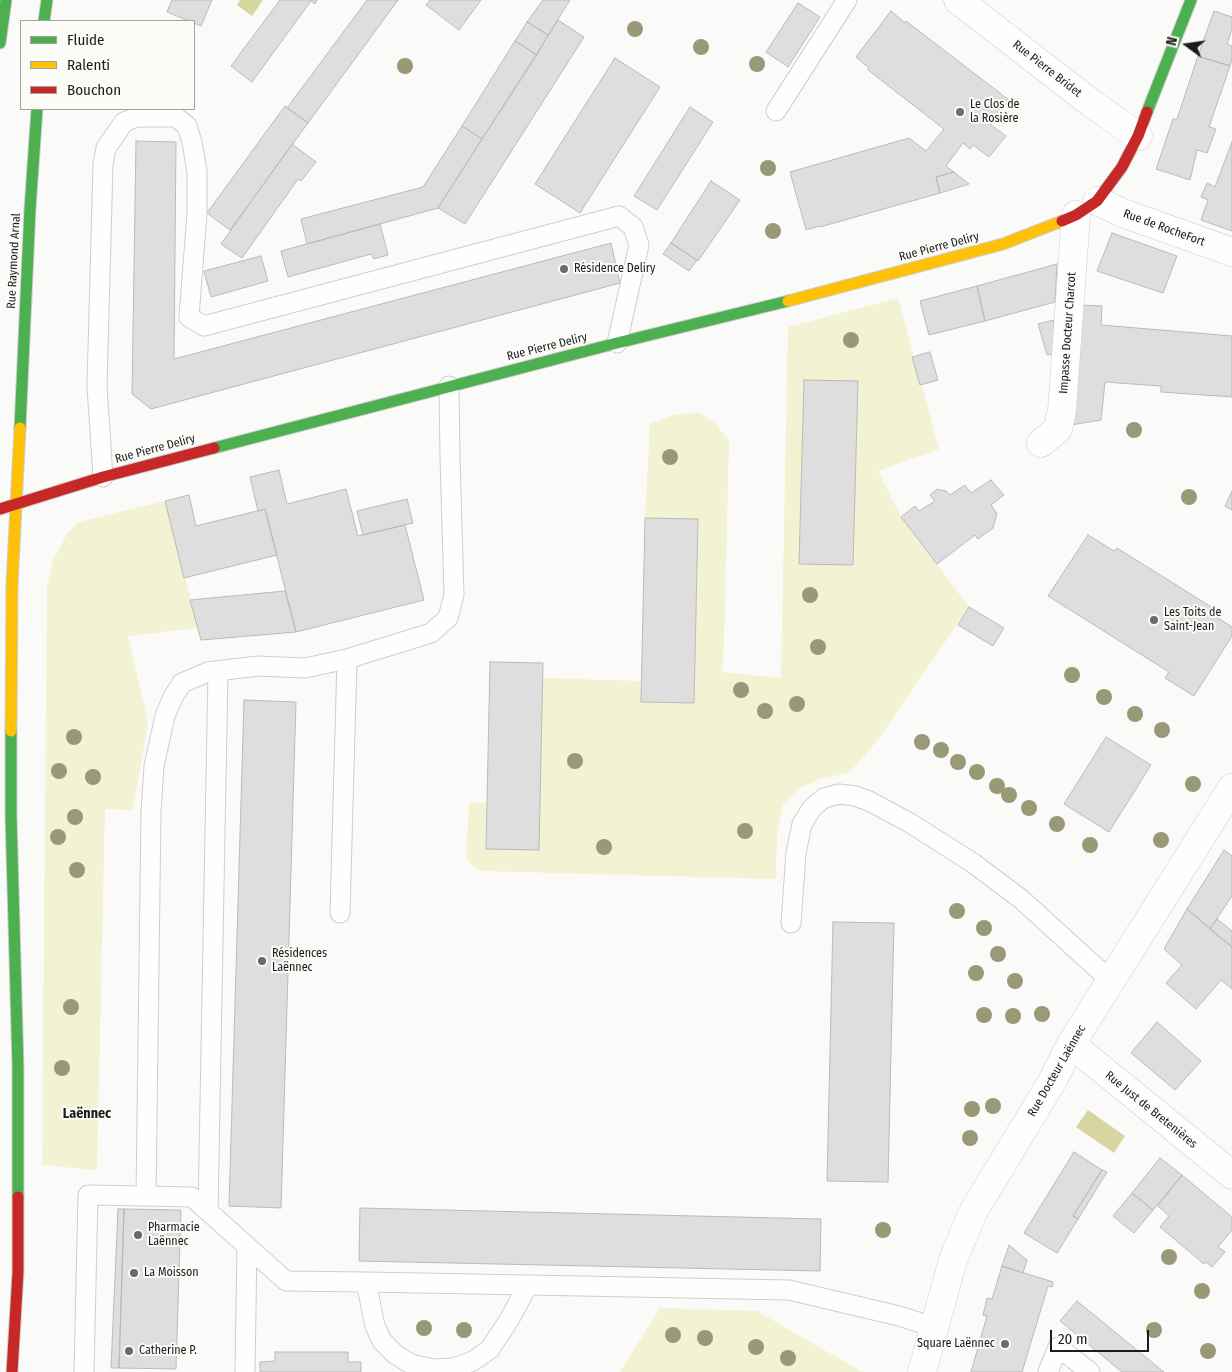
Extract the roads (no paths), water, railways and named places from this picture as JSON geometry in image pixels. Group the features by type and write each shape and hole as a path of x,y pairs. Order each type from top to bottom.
{"street":[{"path":"0,39 6,0"},
{"path":"44,20 47,0"},
{"name":"Rue Pierre Bridet","path":"958,0 1138,136"},
{"path":"1087,208 1122,168 1138,136 1191,0"},
{"name":"Rue Raymond Arnal","path":"12,1372 18,1272 18,1067 11,817 12,585 30,209 37,110"},
{"name":"Rue Pierre Deliry","path":"0,509 103,476 617,343 847,286 1002,244 1087,208"},
{"name":"Rue de RocheFort","path":"1087,208 1123,213 1232,252"},
{"name":"Impasse Docteur Charcot","path":"1040,443 1058,429 1062,410 1087,208"},
{"name":"Rue Docteur Laënnec","path":"922,1372 953,1260 973,1212 1053,1080 1071,1044 1232,788"},
{"name":"Rue Just de Bretenières","path":"1071,1044 1232,1175"}],"lane":[{"path":"776,111 847,0"},
{"path":"103,476 97,386 103,164 106,148 124,122 137,117 176,117 187,126 190,134 197,172 197,213 190,317 204,326 619,216 633,227 639,245 617,343"},
{"path":"146,1196 151,812 154,766 165,716 173,697 182,683 208,672 258,666 304,668 347,659 431,633 448,618 454,595 450,386"},
{"path":"340,913 347,659"},
{"path":"208,1211 218,671"},
{"path":"791,923 796,853 802,824 812,808 824,798 839,794 855,796 910,822 973,863 1021,899 1111,981"},
{"path":"84,1372 88,1196 192,1197 286,1281 789,1290 899,1316 934,1327"},
{"path":"245,1372 247,1246"},
{"path":"366,1282 375,1326 382,1341 396,1355 412,1364 433,1369 454,1368 467,1364 490,1349 509,1320 528,1285"},
{"path":"1048,1372 1058,1347 1090,1372"}],"place":[{"name":"Le Clos de la Rosière","path":"960,112"},
{"name":"Résidence Deliry","path":"564,269"},
{"name":"Les Toits de Saint-Jean","path":"1154,620"},
{"name":"Résidences Laënnec","path":"262,961"},
{"name":"Pharmacie Laënnec","path":"138,1235"},
{"name":"La Moisson","path":"134,1273"},
{"name":"Square Laënnec","path":"1005,1344"},
{"name":"Catherine P.","path":"129,1351"}],"district":[{"name":"Laënnec","path":"87,1114"}]}
